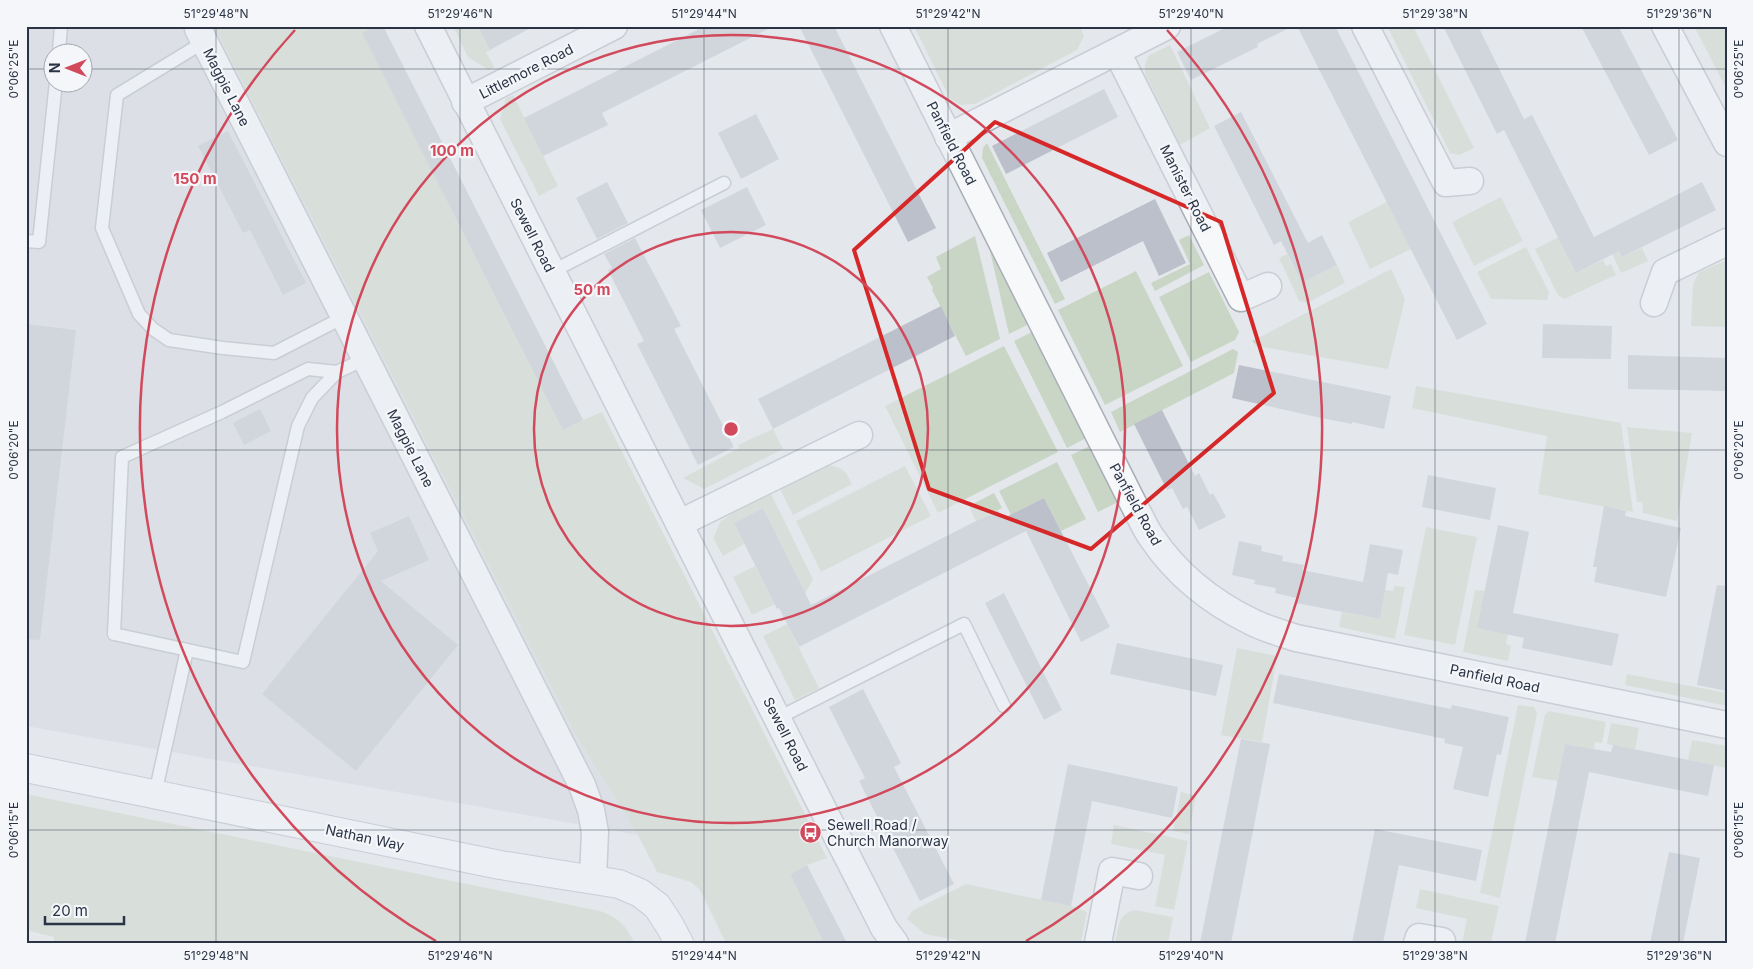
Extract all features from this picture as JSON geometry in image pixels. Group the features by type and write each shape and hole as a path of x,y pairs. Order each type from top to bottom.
{"street":[{"name":"Sewell Road","path":"428,26 884,928 895,943"},
{"name":"Littlemore Road","path":"466,102 614,26"},
{"name":"Panfield Road","path":"893,26 1121,481 1152,538 1193,583 1216,602 1252,623 1296,638 1727,725"},
{"path":"948,137 1167,26"},
{"path":"1366,26 1446,184 1470,181"},
{"path":"1665,26 1727,143"},
{"name":"Magpie Lane","path":"200,32 582,785 591,810 595,832 593,878"},
{"name":"Manister Road","path":"1117,52 1242,298 1268,286"},
{"path":"1654,303 1665,272 1727,242"},
{"path":"680,523 859,435"},
{"name":"Nathan Way","path":"26,768 500,865 593,878 620,884 640,893 657,906 679,943"},
{"path":"1098,943 1112,871 1139,876"}],"lane":[{"path":"60,42 62,26"},
{"path":"200,32 117,95 102,228 139,314 153,329 168,340 274,353 344,317"},
{"path":"26,241 39,242 55,92"},
{"path":"551,272 724,184"},
{"path":"337,372 308,368 222,412 122,457 114,634 243,662 298,426 312,398 337,372 366,359"},
{"path":"778,718 964,624 1004,706"},
{"path":"155,794 186,650"}],"highlighted area":[{"path":"995,122 1221,222 1274,393 1091,549 929,489 854,250"}],"shaded area":[{"path":"26,26 214,26 575,734 638,835 26,726"}],"green space":[{"path":"214,26 375,26 583,420 602,412 827,858 807,865 790,874 824,943 726,943 700,890 691,882 657,872 638,835 575,734"},
{"path":"453,26 478,26 490,50 486,52 494,67 489,70 468,57"},
{"path":"914,26 1080,26 1084,36 1077,50 975,104 961,105 950,99"},
{"path":"1387,26 1413,26 1474,148 1459,155 1450,153"},
{"path":"1694,26 1727,26 1727,90"},
{"path":"1170,45 1210,128 1180,145 1145,74 1148,56"},
{"path":"513,95 558,186 539,196 500,119 506,98"},
{"path":"987,143 1065,299 1055,304 982,158 983,148"},
{"path":"1501,197 1523,241 1474,266 1452,222"},
{"path":"1387,202 1411,249 1370,269 1348,222"},
{"path":"1189,235 1204,265 1155,291 1151,283 1190,264 1179,240"},
{"path":"975,236 1000,339 966,356 927,277 941,269 936,257"},
{"path":"1559,237 1576,273 1603,260 1606,266 1611,264 1616,275 1564,299 1558,295 1535,249"},
{"path":"988,242 1029,324 1009,334"},
{"path":"1616,245 1622,257 1642,248 1648,261 1621,273 1610,249"},
{"path":"1526,247 1549,292 1547,300 1491,299 1477,272"},
{"path":"1287,254 1302,283 1337,265 1345,283 1307,303 1299,301 1279,258"},
{"path":"1727,260 1727,327 1691,326 1693,284 1699,272"},
{"path":"1391,269 1405,299 1388,369 1257,346 1252,341"},
{"path":"1136,271 1183,366 1105,405 1058,310"},
{"path":"1209,272 1239,332 1235,340 1191,362 1159,297"},
{"path":"1034,331 1088,437 1067,448 1014,341"},
{"path":"1004,346 1058,452 938,513 885,406"},
{"path":"1233,349 1238,352 1234,373 1120,432 1111,412"},
{"path":"1416,386 1621,423 1633,512 1538,494 1547,436 1412,408"},
{"path":"1627,427 1692,433 1677,521 1643,513 1642,502 1637,502"},
{"path":"773,429 783,449 704,489 683,478 739,448 738,445"},
{"path":"1090,446 1118,502 1098,512 1071,455"},
{"path":"1057,462 1086,519 1061,531 1044,498 1016,512 1012,517 999,491"},
{"path":"826,465 842,470 852,484 793,515 780,489"},
{"path":"905,466 931,516 821,572 796,521"},
{"path":"994,493 1002,508 976,521 969,506"},
{"path":"771,494 813,579 805,594 763,508 734,523 744,544 723,556 713,538 721,521"},
{"path":"1426,527 1477,537 1455,645 1404,635"},
{"path":"755,566 775,604 752,615 733,577"},
{"path":"1395,586 1405,587 1395,639 1339,627 1342,612 1380,619 1385,590 1393,591"},
{"path":"1475,590 1485,591 1478,628 1508,634 1506,644 1511,646 1508,661 1463,652"},
{"path":"787,624 819,688 795,700 763,636"},
{"path":"1237,648 1277,656 1262,742 1221,735"},
{"path":"1627,674 1727,693 1727,706 1625,685"},
{"path":"1518,705 1534,707 1537,714 1500,898 1480,893"},
{"path":"1549,711 1606,722 1602,743 1595,742 1594,749 1565,744 1558,781 1532,777 1545,715"},
{"path":"1611,723 1639,728 1635,750 1607,744"},
{"path":"1692,740 1727,746 1727,768 1688,760"},
{"path":"1181,792 1196,796 1189,834 1173,831"},
{"path":"26,794 600,911 621,923 635,943 54,943 54,937 26,930"},
{"path":"1114,825 1188,841 1174,910 1155,906 1165,855 1111,844"},
{"path":"966,884 1071,906 1087,912 1081,943 971,943 925,934 907,919 912,911"},
{"path":"1420,889 1499,906 1491,943 1462,943 1467,919 1416,908"},
{"path":"1134,910 1173,917 1168,943 1115,943 1118,927 1124,915"}],"building":[{"path":"375,26 383,26 583,420 563,430 362,33"},
{"path":"478,26 534,26 490,50"},
{"path":"705,26 774,26 602,113 608,125 543,156 524,118"},
{"path":"799,26 834,26 936,228 908,242"},
{"path":"1229,26 1293,26 1257,44 1258,47 1191,80 1177,52"},
{"path":"1297,26 1335,26 1487,324 1457,340"},
{"path":"1443,26 1478,26 1524,119 1532,115 1594,237 1702,182 1716,210 1622,257 1619,251 1576,273 1504,130 1497,134"},
{"path":"1581,26 1618,26 1678,140 1649,155"},
{"path":"1104,89 1118,117 1006,174 992,146"},
{"path":"1241,112 1308,243 1322,235 1337,265 1302,283 1281,241 1274,245 1214,126"},
{"path":"756,114 779,159 741,179 718,133"},
{"path":"228,131 306,283 283,295 250,230 243,233 198,146"},
{"path":"607,182 628,223 597,239 576,198"},
{"path":"747,187 766,225 720,248 701,210"},
{"path":"1155,199 1186,263 1159,276 1143,241 1061,282 1047,253"},
{"path":"635,238 681,326 674,329 734,447 698,465 637,344 644,341 608,270 612,268 604,254"},
{"path":"941,306 955,336 773,429 758,399"},
{"path":"26,324 76,330 40,640 26,639"},
{"path":"1543,324 1612,326 1611,359 1542,358"},
{"path":"1628,355 1727,358 1727,391 1628,389"},
{"path":"1239,365 1391,396 1384,429 1321,418 1232,398"},
{"path":"260,409 271,431 244,445 233,423"},
{"path":"1162,410 1195,476 1199,473 1210,495 1213,493 1226,517 1199,530 1187,507 1183,509 1172,488 1167,490 1134,424"},
{"path":"1428,475 1496,488 1490,520 1422,507"},
{"path":"1044,498 1110,627 1081,642 1026,531 799,647 779,608 777,609 734,523 763,508 811,605 976,521 998,511 1002,519"},
{"path":"1604,506 1626,511 1625,516 1681,528 1666,597 1594,582 1597,567 1593,567"},
{"path":"409,516 429,560 381,581 458,645 356,771 262,694 378,551 370,533"},
{"path":"1498,525 1529,532 1513,613 1619,634 1612,666 1522,648 1524,638 1477,628"},
{"path":"1239,541 1262,546 1261,551 1283,556 1282,561 1304,565 1302,570 1363,582 1370,544 1403,550 1398,575 1388,573 1380,619 1296,603 1296,598 1275,593 1276,588 1254,584 1255,580 1232,575"},
{"path":"1717,585 1727,586 1727,691 1697,685"},
{"path":"1004,593 1062,710 1044,720 985,603"},
{"path":"1117,643 1223,665 1216,696 1110,674"},
{"path":"1279,674 1451,709 1452,705 1509,717 1501,755 1497,754 1488,797 1453,789 1463,747 1444,743 1445,739 1273,703"},
{"path":"863,689 901,763 894,767 954,884 920,901 859,781 865,778 829,707"},
{"path":"1241,739 1270,744 1231,943 1200,943"},
{"path":"1565,744 1611,752 1613,745 1714,765 1708,796 1589,772 1555,943 1525,943"},
{"path":"1068,764 1178,787 1172,818 1092,801 1071,906 1041,900"},
{"path":"1375,829 1482,850 1476,881 1399,865 1383,943 1352,943"},
{"path":"1669,852 1700,858 1683,943 1650,943"},
{"path":"807,865 847,943 824,943 790,874"}],"place":[{"name":"Sewell Road / Church Manorway","path":"811,832"}]}
